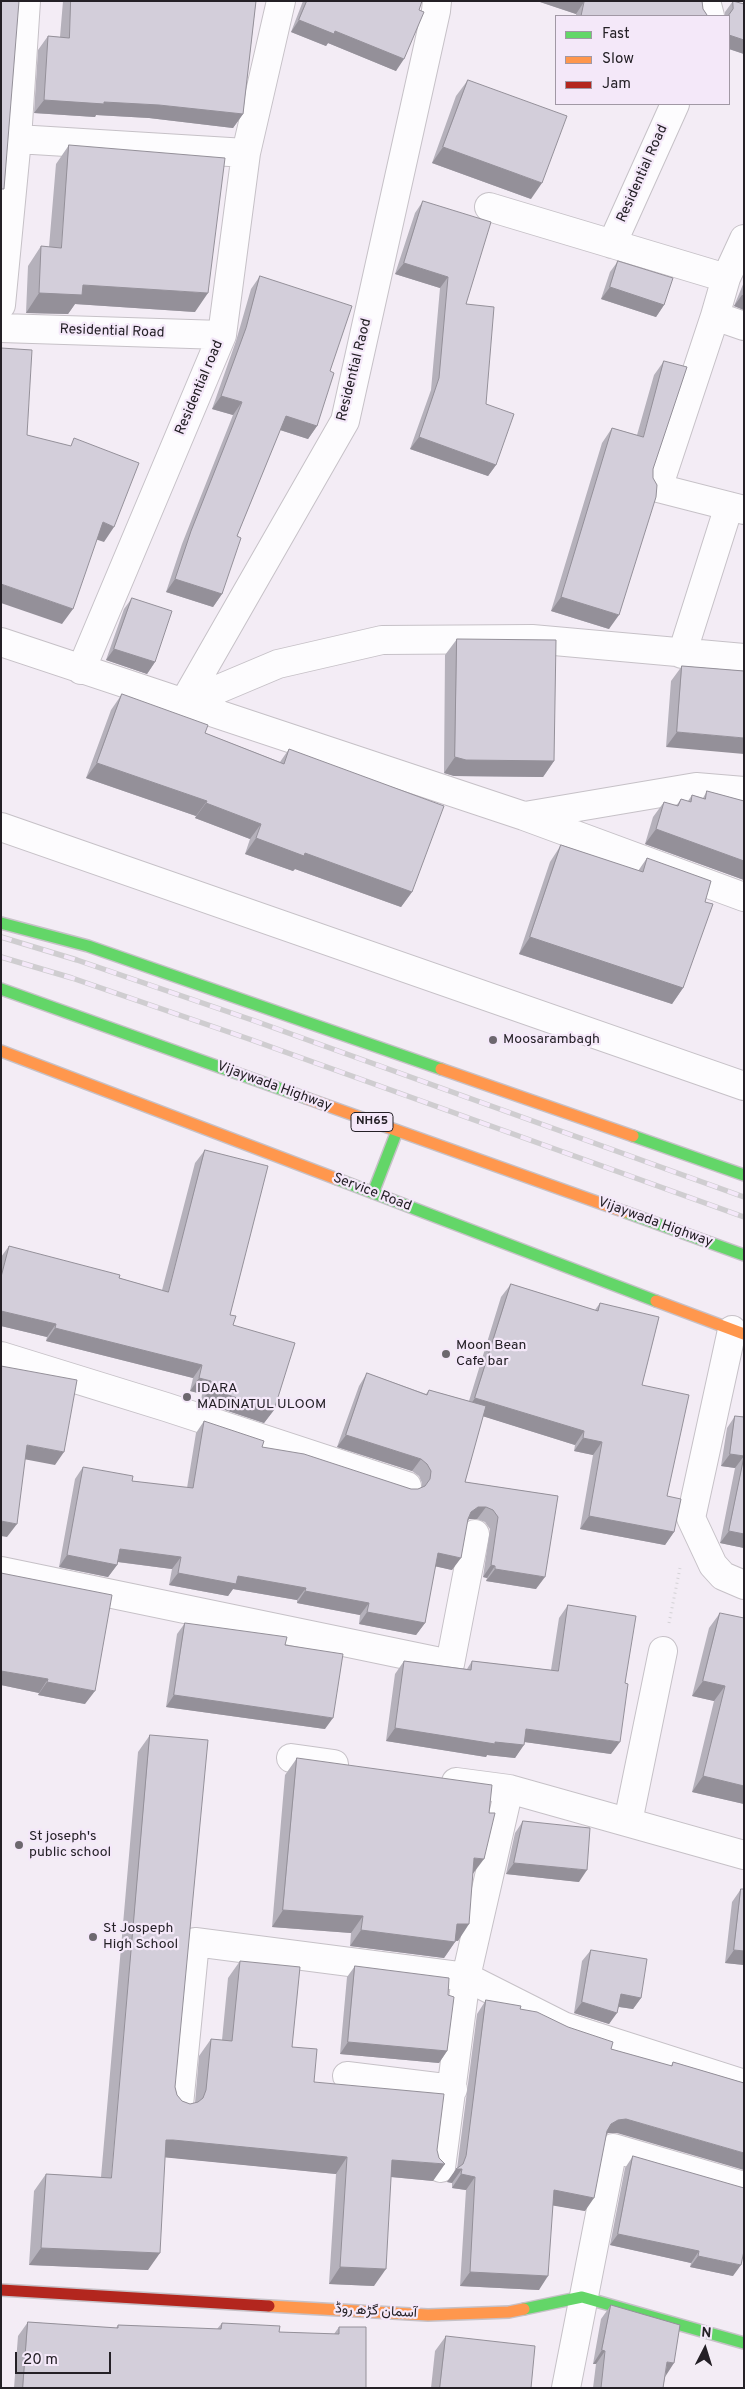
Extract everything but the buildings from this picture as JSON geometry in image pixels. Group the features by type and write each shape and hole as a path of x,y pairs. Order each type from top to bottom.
{"main road":[{"path":"1,923 88,946 744,1175"},
{"name":"Vijaywada Highway","path":"1,989 744,1255"},
{"name":"Service Road","path":"1,1051 738,1332"},
{"path":"373,1193 397,1131"},
{"name":"آسمان گڑھ روڈ","path":"1,2290 428,2315 509,2312 582,2297 744,2343"}],"street":[{"path":"1,305 17,139 26,1"},
{"name":"Residential road","path":"81,670 222,334 246,152 281,1"},
{"name":"Residential Raod","path":"183,704 345,421 432,31 437,1"},
{"path":"706,1 710,15"},
{"name":"Residential Road","path":"612,244 675,105"},
{"path":"17,139 246,152"},
{"path":"489,208 726,278"},
{"path":"682,654 736,508 658,488 726,278 744,239"},
{"path":"715,316 744,326"},
{"name":"Residential Road","path":"1,328 222,334"},
{"path":"183,704 278,664 382,640 532,639 682,654 744,658"},
{"path":"1,642 524,816 744,897"},
{"path":"524,816 696,786 744,791"},
{"path":"1,827 744,1086"},
{"path":"738,1332 691,1518 713,1565 723,1576 744,1585"},
{"path":"1,1356 166,1407 407,1486"},
{"path":"1,1571 450,1664 475,1534"},
{"path":"628,1822 663,1651"},
{"path":"291,1758 357,1768"},
{"path":"433,1778 509,1789 744,1855"},
{"path":"442,2168 466,1977 509,1789"},
{"path":"179,2105 195,1942 466,1977 564,2026 744,2084"},
{"path":"347,2076 453,2089"},
{"path":"566,2388 582,2297 613,2148 744,2186"}],"path":[{"path":"663,1651 681,1565"}],"railway":[{"path":"1,937 77,960 255,1021 744,1197"},
{"path":"1,957 72,978 249,1039 744,1217"}],"traffic: fast":[{"path":"1,923 88,946 441,1069"},
{"path":"1,989 306,1098"},
{"path":"373,1193 397,1131"},
{"path":"633,1136 744,1175"},
{"path":"337,1179 656,1301"},
{"path":"625,1212 744,1255"},
{"path":"524,2309 582,2297 744,2343"}],"traffic: slow":[{"path":"1,1051 337,1179"},
{"path":"441,1069 633,1136"},
{"path":"306,1098 625,1212"},
{"path":"656,1301 744,1334"},
{"path":"269,2306 428,2315 509,2312 524,2309"}],"traffic: jam":[{"path":"1,2290 269,2306"}],"place":[{"name":"Moosarambagh","path":"493,1040"},
{"name":"Moon Bean Cafe bar","path":"446,1354"},
{"name":"IDARA MADINATUL ULOOM","path":"187,1397"},
{"name":"St joseph's public school","path":"19,1845"},
{"name":"St Jospeph High School","path":"93,1937"}]}
